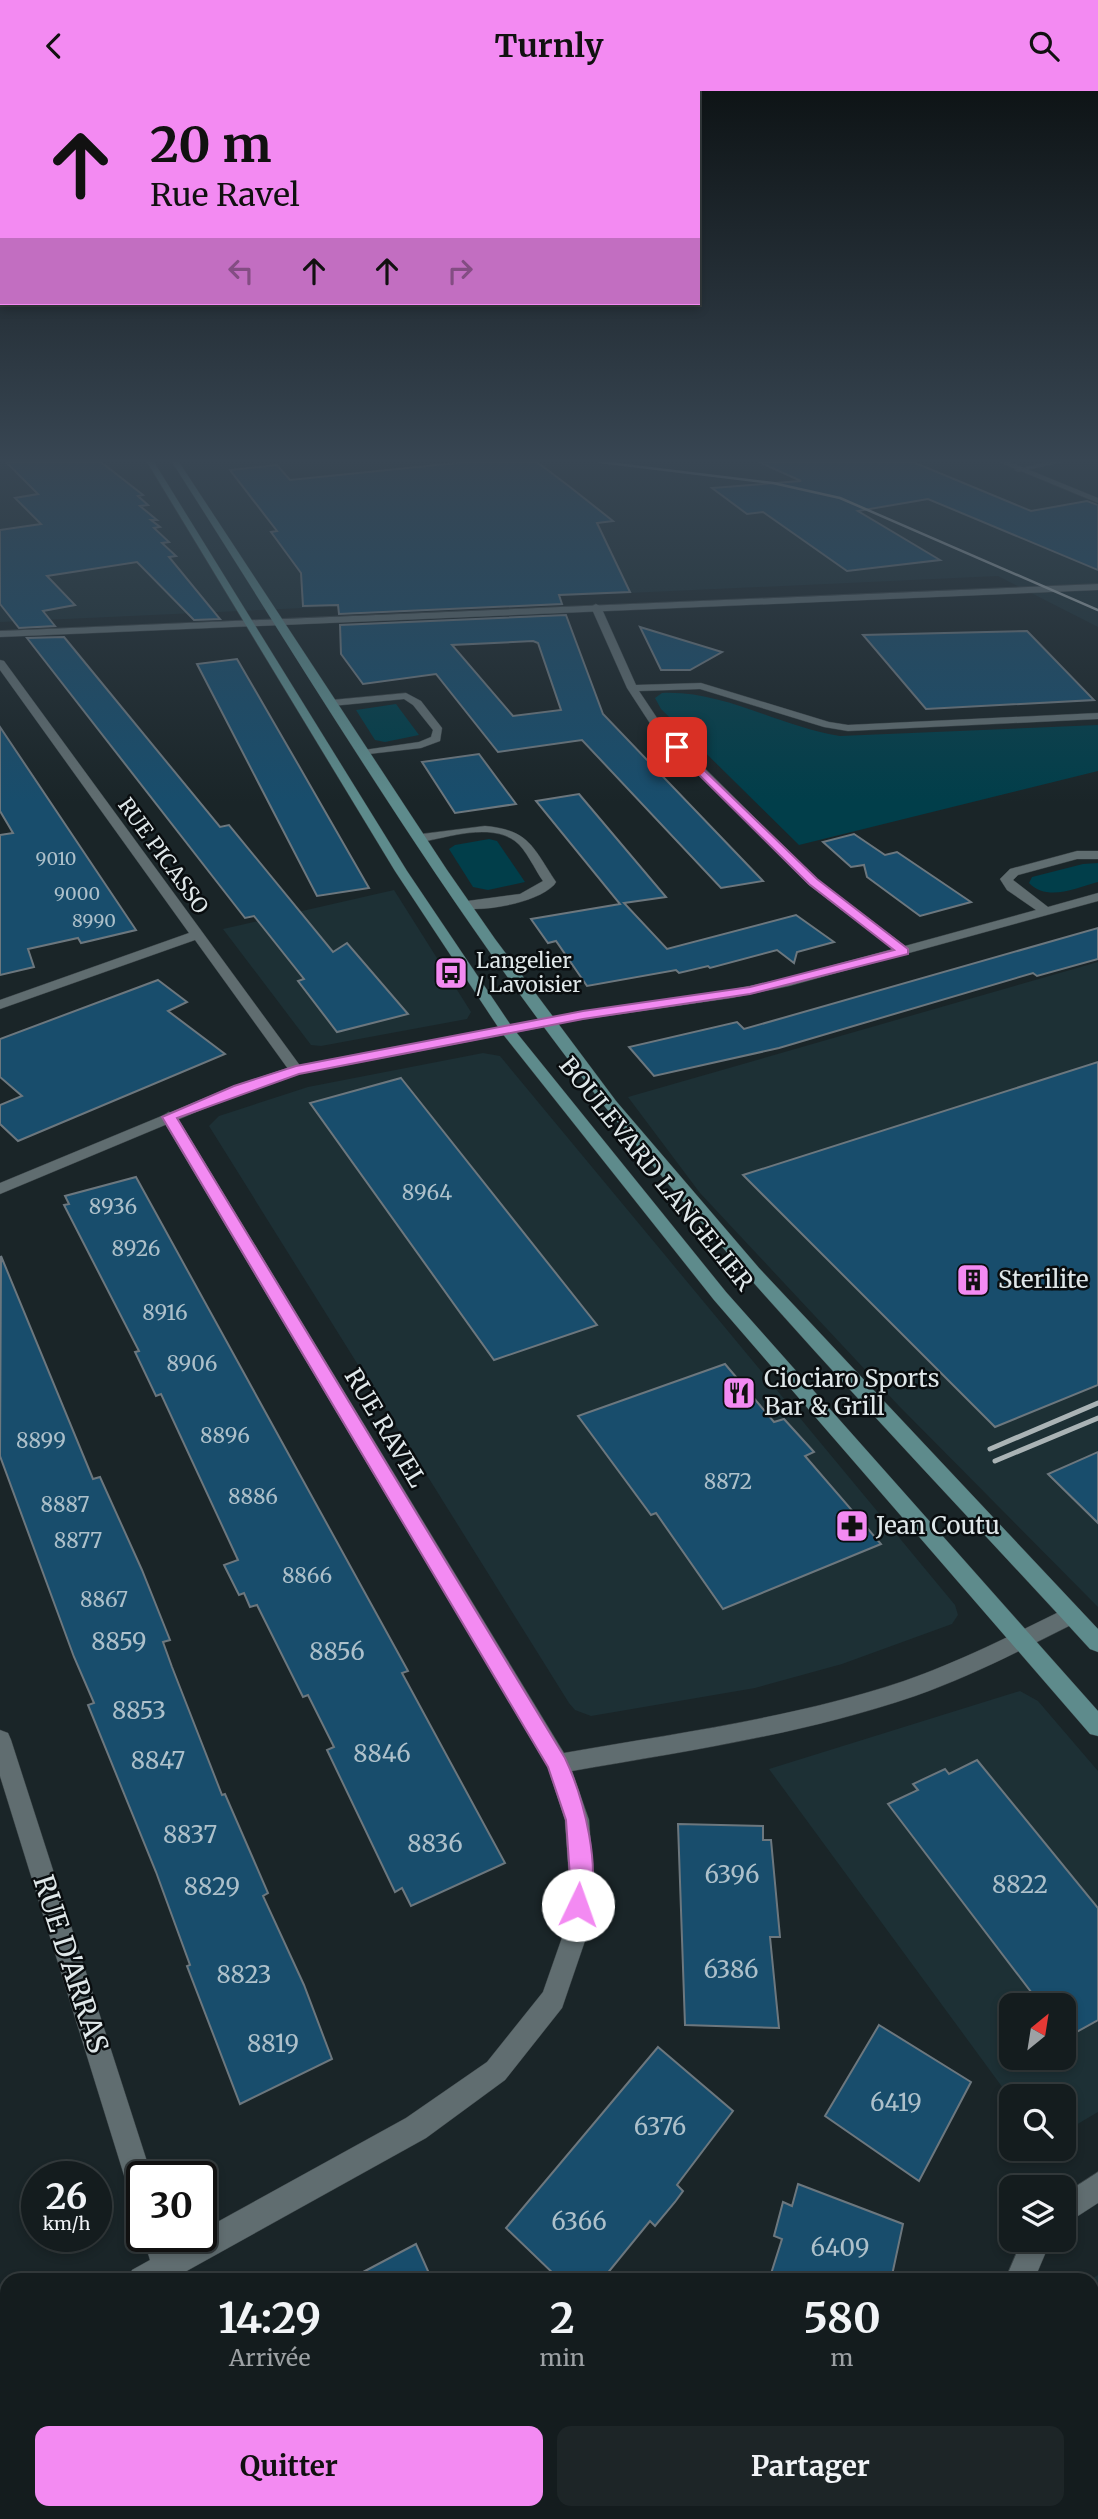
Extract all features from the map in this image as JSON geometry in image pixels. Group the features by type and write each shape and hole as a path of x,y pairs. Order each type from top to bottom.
{"main road":[{"name":"BOULEVARD LANGELIER","path":"219,575 411,886 507,1030 720,1296 1098,1727"},
{"name":"BOULEVARD LANGELIER","path":"248,575 465,905 625,1122 753,1272 1098,1643"}],"street":[{"path":"0,634 1098,587"},
{"path":"596,607 632,688 659,729 801,871 903,951"},
{"name":"RUE PICASSO","path":"0,663 195,935 296,1070"},
{"path":"632,688 701,686 828,725 848,728 1098,716"},
{"path":"332,703 406,696 417,703 438,730 436,739 421,745 364,753"},
{"path":"422,838 485,830 514,835 521,839 550,882 546,887 526,895 465,905"},
{"path":"1045,911 1011,887 1006,879 1014,872 1077,855 1098,855"},
{"path":"0,1189 169,1117 296,1070 549,1022 750,991 1098,897"},
{"path":"0,1005 195,935"},
{"name":"RUE RAVEL","path":"165,2273 416,2128 496,2071 553,1999 576,1932 581,1877 577,1820 558,1764 169,1117"},
{"path":"558,1764 725,1737 888,1695 1020,1640 1072,1615"},
{"name":"RUE D'ARRAS","path":"0,1739 133,2161"},
{"path":"1076,2202 1098,2186"},
{"path":"158,2252 160,2273"},
{"path":"1022,2273 1032,2252"}],"shaded area":[{"path":"0,575 1098,575 1098,627 998,576 0,622"},
{"path":"662,693 708,697 840,736 1098,725 1098,771 799,845 661,709 655,698"},
{"path":"396,704 419,735 385,742 375,740 356,710"},
{"path":"489,839 497,841 525,882 488,890 473,887 449,849 455,845"},
{"path":"1098,863 1098,882 1053,893 1036,889 1029,883 1032,877 1083,864"},
{"path":"394,890 471,1012 467,1019 321,1046 311,1045 223,929"},
{"path":"1098,962 1098,1607 899,1406 700,1193 628,1097"},
{"path":"483,1053 500,1056 955,1605 958,1615 952,1624 842,1664 755,1688 591,1716 575,1710 569,1703 209,1126 219,1116 308,1087"},
{"path":"1020,1691 1038,1701 1098,1771 1098,2112 1076,2125 1076,2084 1000,2084 769,1769"}],"building":[{"path":"0,575 51,575 47,576 75,605 43,611 55,626 19,628 0,604"},
{"path":"150,575 184,575 220,619 194,620"},
{"path":"301,575 622,575 630,592 559,595 562,604 339,614 338,605 303,606"},
{"path":"566,615 603,714 763,881 721,888 582,740 498,752 436,674 363,684 341,654 340,625","holes":["533,641 538,643 561,710 513,716 452,645"]},
{"path":"640,627 722,652 690,670 661,670"},
{"path":"1027,631 1094,700 926,709 863,635"},
{"path":"64,637 220,827 229,825 333,952 347,943 408,1014 337,1032 298,981 304,979 254,916 245,918 27,638"},
{"path":"237,659 369,888 317,896 197,664"},
{"path":"0,727 136,930 81,943 78,938 28,949 34,967 0,975 0,835 13,833 0,811"},
{"path":"479,754 516,804 455,813 422,762"},
{"path":"579,794 666,897 624,903 667,949 796,915 834,942 797,952 794,963 777,950 710,968 708,966 679,973 676,970 587,986 556,941 548,943 531,919 620,904 536,801"},
{"path":"854,834 885,855 897,852 971,902 920,916 867,877 864,865 851,867 823,842"},
{"path":"1098,928 1098,959 1037,976 1033,973 779,1048 654,1076 629,1047 737,1022 744,1029"},
{"path":"158,980 187,1002 168,1011 225,1054 18,1141 0,1124 0,1105 22,1096 0,1077 0,1039"},
{"name":"Sterilite","path":"1098,1062 1098,1385 995,1427 743,1175"},
{"path":"401,1078 597,1325 494,1360 310,1103"},
{"path":"136,1177 408,1671 402,1673 505,1863 411,1906 402,1888 395,1892 327,1750 334,1747 308,1695 303,1697 257,1605 250,1607 244,1593 239,1595 224,1565 238,1560 161,1394 156,1396 135,1352 139,1351 64,1205 69,1204 65,1196"},
{"path":"1,1256 93,1479 100,1477 142,1570 170,1640 163,1642 172,1667 222,1795 225,1794 268,1893 263,1896 304,1985 332,2059 240,2104 187,1966 190,1965 156,1872 88,1705 94,1703 74,1657 0,1456"},
{"path":"725,1364 774,1422 784,1419 814,1452 805,1456 881,1544 723,1609 656,1513 651,1515 578,1416"},
{"path":"1098,1452 1098,1523 1048,1474"},
{"path":"977,1760 1098,1908 1098,2020 1076,2032 1076,1993 1032,1993 888,1804 918,1790 913,1784 945,1769 949,1774"},
{"path":"678,1824 763,1826 763,1840 771,1840 780,1937 770,1937 779,2028 685,2025"},
{"path":"879,2025 971,2082 919,2181 825,2116"},
{"path":"658,2047 733,2111 677,2185 683,2191 675,2202 655,2226 650,2221 608,2273 553,2273 506,2228"},
{"path":"798,2184 903,2224 892,2273 771,2273 782,2239 774,2236 783,2202 792,2206"},
{"path":"416,2244 429,2273 361,2273"}],"railway":[{"path":"1018,575 1098,610"},
{"path":"990,1449 1098,1403"},
{"path":"995,1461 1098,1418"}],"place":[{"name":"Langelier / Lavoisier","path":"451,973"},
{"name":"Sterilite","path":"973,1280"},
{"name":"Ciociaro Sports Bar & Grill","path":"739,1393"},
{"name":"Jean Coutu","path":"852,1526"}],"route":[{"path":"578,1905 581,1877 577,1820 558,1764 169,1117 296,1070 583,1015 750,991 903,951 813,882 677,747"}]}
